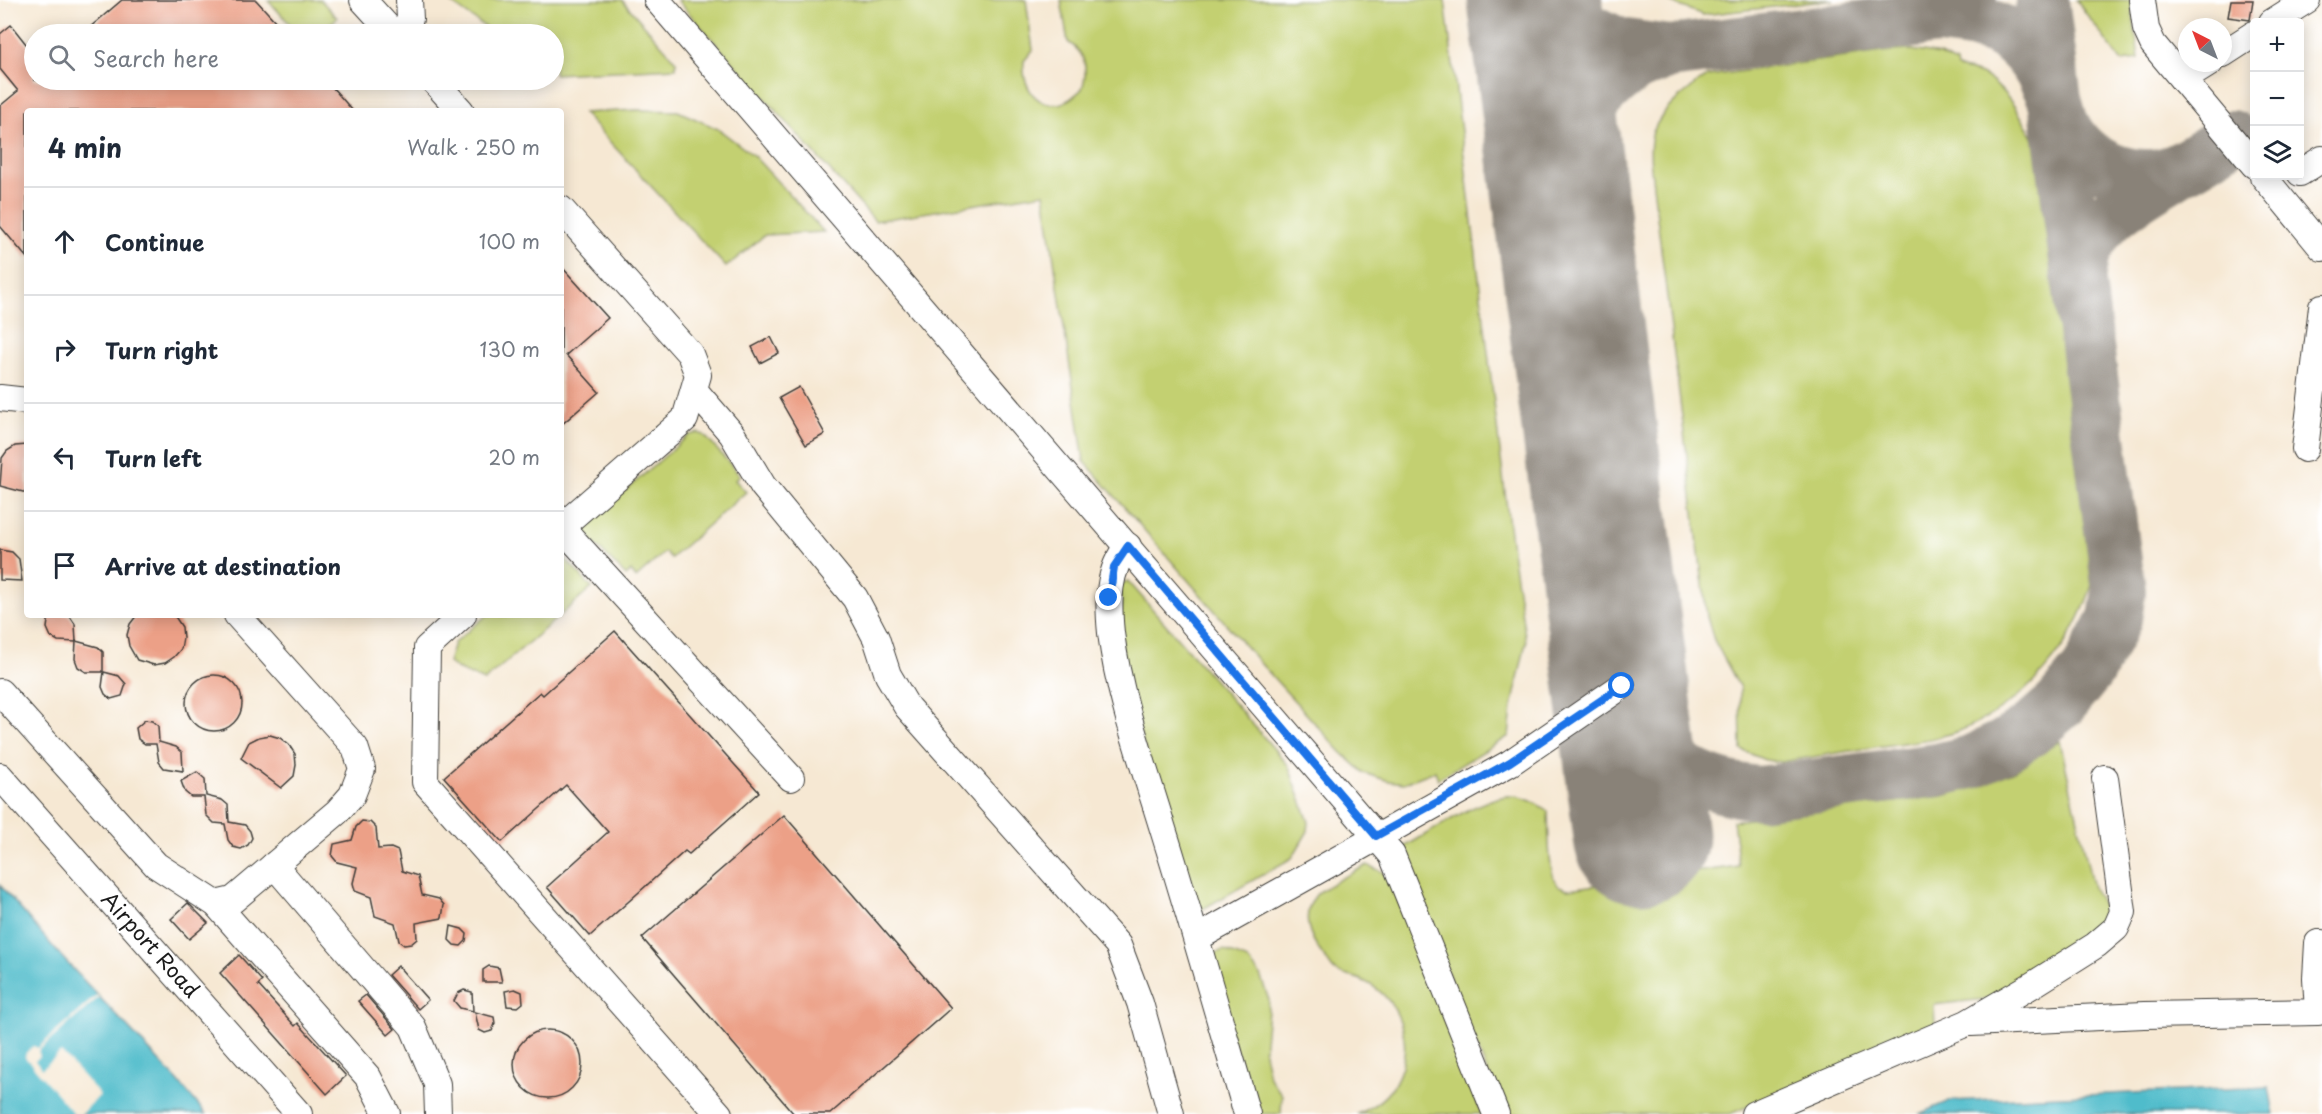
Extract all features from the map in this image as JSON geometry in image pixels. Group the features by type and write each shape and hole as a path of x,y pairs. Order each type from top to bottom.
{"street":[{"path":"363,0 385,24"},
{"path":"407,24 410,19 410,0"},
{"path":"657,0 1392,855 1496,1114"},
{"path":"2142,0 2148,36 2250,160"},
{"path":"2278,18 2299,3"},
{"path":"2232,48 2250,37"},
{"path":"2183,80 2196,72"},
{"path":"442,90 458,108"},
{"path":"2304,170 2322,159"},
{"path":"2269,182 2322,249"},
{"path":"564,212 690,354 698,375 685,419 564,524"},
{"path":"2305,449 2322,307"},
{"path":"695,391 732,434 763,486 855,598 876,638 888,675 907,707 1118,945 1140,1003 1171,1114"},
{"path":"0,398 24,401"},
{"path":"564,530 791,778"},
{"path":"1128,546 1114,567 1109,598 1111,633 1125,703 1197,938 1247,1114"},
{"path":"216,904 233,900 337,812 352,795 362,769 355,747 240,618"},
{"path":"460,618 427,648 425,782 719,1114"},
{"path":"1197,938 1510,762 1622,686"},
{"path":"0,692 156,865 216,904 368,1077 387,1114"},
{"name":"Airport Road","path":"0,776 299,1114"},
{"path":"1754,1114 1967,1023 2078,956 2116,928 2123,912 2105,778"},
{"path":"274,865 413,1027 437,1084 438,1114"},
{"path":"1967,1023 2144,1015 2318,1012 2316,978 2318,943 2322,944"}],"green space":[{"path":"268,0 321,0 337,18 330,24 290,24"},
{"path":"447,0 622,0 676,61 676,68 564,74 564,24 481,24"},
{"path":"677,0 1026,0 1033,50 1024,61 1027,84 1030,91 1041,101 1058,104 1068,100 1082,89 1085,75 1082,57 1068,42 1061,0 1445,0 1513,558 1526,642 1512,707 1509,736 1438,779 1435,771 1404,783 1364,773 1341,752 1261,664 1084,461 1044,193 875,221"},
{"path":"1664,0 1833,0 1703,15"},
{"path":"2076,0 2131,0 2139,59 2121,61"},
{"path":"1912,50 1940,55 1956,63 1957,68 1978,73 1989,79 2005,94 2035,141 2092,585 2072,631 2059,651 2027,688 1988,717 1957,732 1928,739 1782,762 1765,760 1741,750 1740,688 1714,640 1707,617 1651,169 1652,136 1657,123 1669,107 1708,76"},
{"path":"636,110 678,111 718,129 754,156 824,232 765,235 726,267 583,113"},
{"path":"698,433 704,435 740,475 735,480 746,492 671,558 665,552 636,578 631,571 626,576 584,533 585,526 689,435"},
{"path":"564,557 592,588 564,612"},
{"path":"1128,581 1288,765 1309,822 1308,831 1292,858 1196,913 1125,685 1117,585"},
{"path":"483,618 558,618 484,681 457,669 448,662 454,643"},
{"path":"2060,741 2093,888 2104,910 2104,920 2099,934 1994,998 1934,1005 1935,1025 1917,1036 1730,1114 1504,1114 1420,904 1404,847 1484,802 1509,796 1530,800 1548,811 1552,872 1559,886 1567,889 1739,866 1733,821 1943,796 2015,771"},
{"path":"1367,865 1385,873 1393,881 1441,1001 1449,1032 1482,1114 1357,1114 1380,1101 1395,1083 1402,1066 1404,1053 1402,1028 1391,1004 1373,986 1338,973 1332,968 1314,942 1307,919 1311,903 1316,895"},
{"path":"1223,950 1248,960 1260,975 1269,1000 1264,1053 1269,1077 1282,1095 1281,1114 1252,1114 1208,957"}],"water":[{"path":"0,885 61,956 206,1114 0,1114"},
{"path":"2269,1087 2274,1114 1919,1114 1949,1101"}],"pier":[{"path":"97,995 99,997 38,1051 40,1056 35,1061 42,1069 61,1052 100,1095 81,1114 74,1114 25,1057 33,1046 38,1048"}],"building":[{"path":"122,0 256,0 278,24 94,24"},
{"path":"2231,0 2253,0 2250,20 2228,17"},
{"path":"11,25 24,41 24,90 335,90 350,108 24,108 24,254 0,226 0,106 18,91 0,69 0,34"},
{"path":"564,269 608,318 566,355 599,392 564,422"},
{"path":"771,337 779,353 760,363 752,347"},
{"path":"799,387 825,434 806,445 779,398"},
{"path":"24,445 24,492 0,486 2,458 15,446"},
{"path":"0,550 12,552 19,559 22,581 0,580"},
{"path":"50,618 71,618 75,624 76,642 58,641 51,637 47,628"},
{"path":"135,618 176,618 182,627 181,649 165,663 154,665 137,660 129,646 127,635"},
{"path":"615,631 759,792 689,854 685,851 590,936 547,887 608,832 566,785 502,842 444,777 540,692 543,695"},
{"path":"76,641 98,647 103,652 103,672 86,672 78,667 75,659"},
{"path":"104,672 119,676 126,684 122,696 111,699 105,694 102,687"},
{"path":"214,675 225,677 234,683 240,692 242,703 240,714 234,723 225,729 214,731 203,729 194,723 188,714 186,703 188,692 194,683 203,677"},
{"path":"145,720 152,721 158,726 159,742 176,747 182,752 183,771 164,768 159,762 156,744 145,744 138,739 136,728"},
{"path":"270,735 280,738 295,754 294,776 281,788 241,758 249,742"},
{"path":"197,772 205,779 206,796 222,800 228,805 229,822 245,825 250,831 252,838 248,845 241,849 233,847 228,840 225,824 214,823 206,815 204,797 191,797 185,792 181,781"},
{"path":"784,815 951,1008 830,1114 794,1114 642,938"},
{"path":"362,821 370,822 376,828 378,849 391,848 398,851 402,871 418,876 422,895 439,899 444,905 442,918 416,923 417,939 411,944 404,945 399,941 395,923 375,916 371,897 355,891 353,883 357,867 337,862 332,856 334,844 352,840 356,827"},
{"path":"188,903 208,923 189,939 171,919"},
{"path":"451,926 462,929 467,934 466,941 461,946 454,945 449,940"},
{"path":"239,955 262,981 258,985 295,1026 298,1023 346,1076 327,1094 220,973"},
{"path":"398,966 428,1000 418,1009 388,975"},
{"path":"489,966 499,968 502,982 483,982 483,970"},
{"path":"515,989 522,992 523,1003 518,1007 507,1006 505,991"},
{"path":"464,990 472,992 473,1011 460,1008 454,1001 458,993"},
{"path":"366,995 395,1029 388,1035 358,1001"},
{"path":"475,1012 494,1017 495,1024 492,1031 485,1033 479,1030"},
{"path":"548,1030 561,1033 572,1040 579,1051 582,1064 579,1077 572,1088 561,1095 548,1098 535,1095 524,1088 517,1077 514,1064 517,1051 524,1040 535,1033"}],"taxiway":[{"path":"1560,0 1585,28 1619,45 1669,52 1638,64 1623,73 1603,91 1586,112 1569,147 1565,171 1564,212"},
{"path":"1622,686 1637,719 1650,740 1676,765 1690,774 1723,787 1759,793 1937,770 1971,762 2003,747 2029,731 2060,704 2088,670 2115,619 2119,591 2042,0"},
{"path":"1669,52 1938,18 1962,12 1971,6"},
{"path":"1938,18 1986,25 2020,44 2043,75 2062,123 2071,138 2082,151 2111,169 2127,174 2160,175 2184,167 2232,137"},
{"path":"2079,274 2083,255 2091,238 2102,224 2130,200 2178,170"}],"runway":[{"path":"1535,0 1641,836"}],"route":[{"path":"1109,598 1114,567 1128,546 1376,836 1510,762 1622,686"}]}
